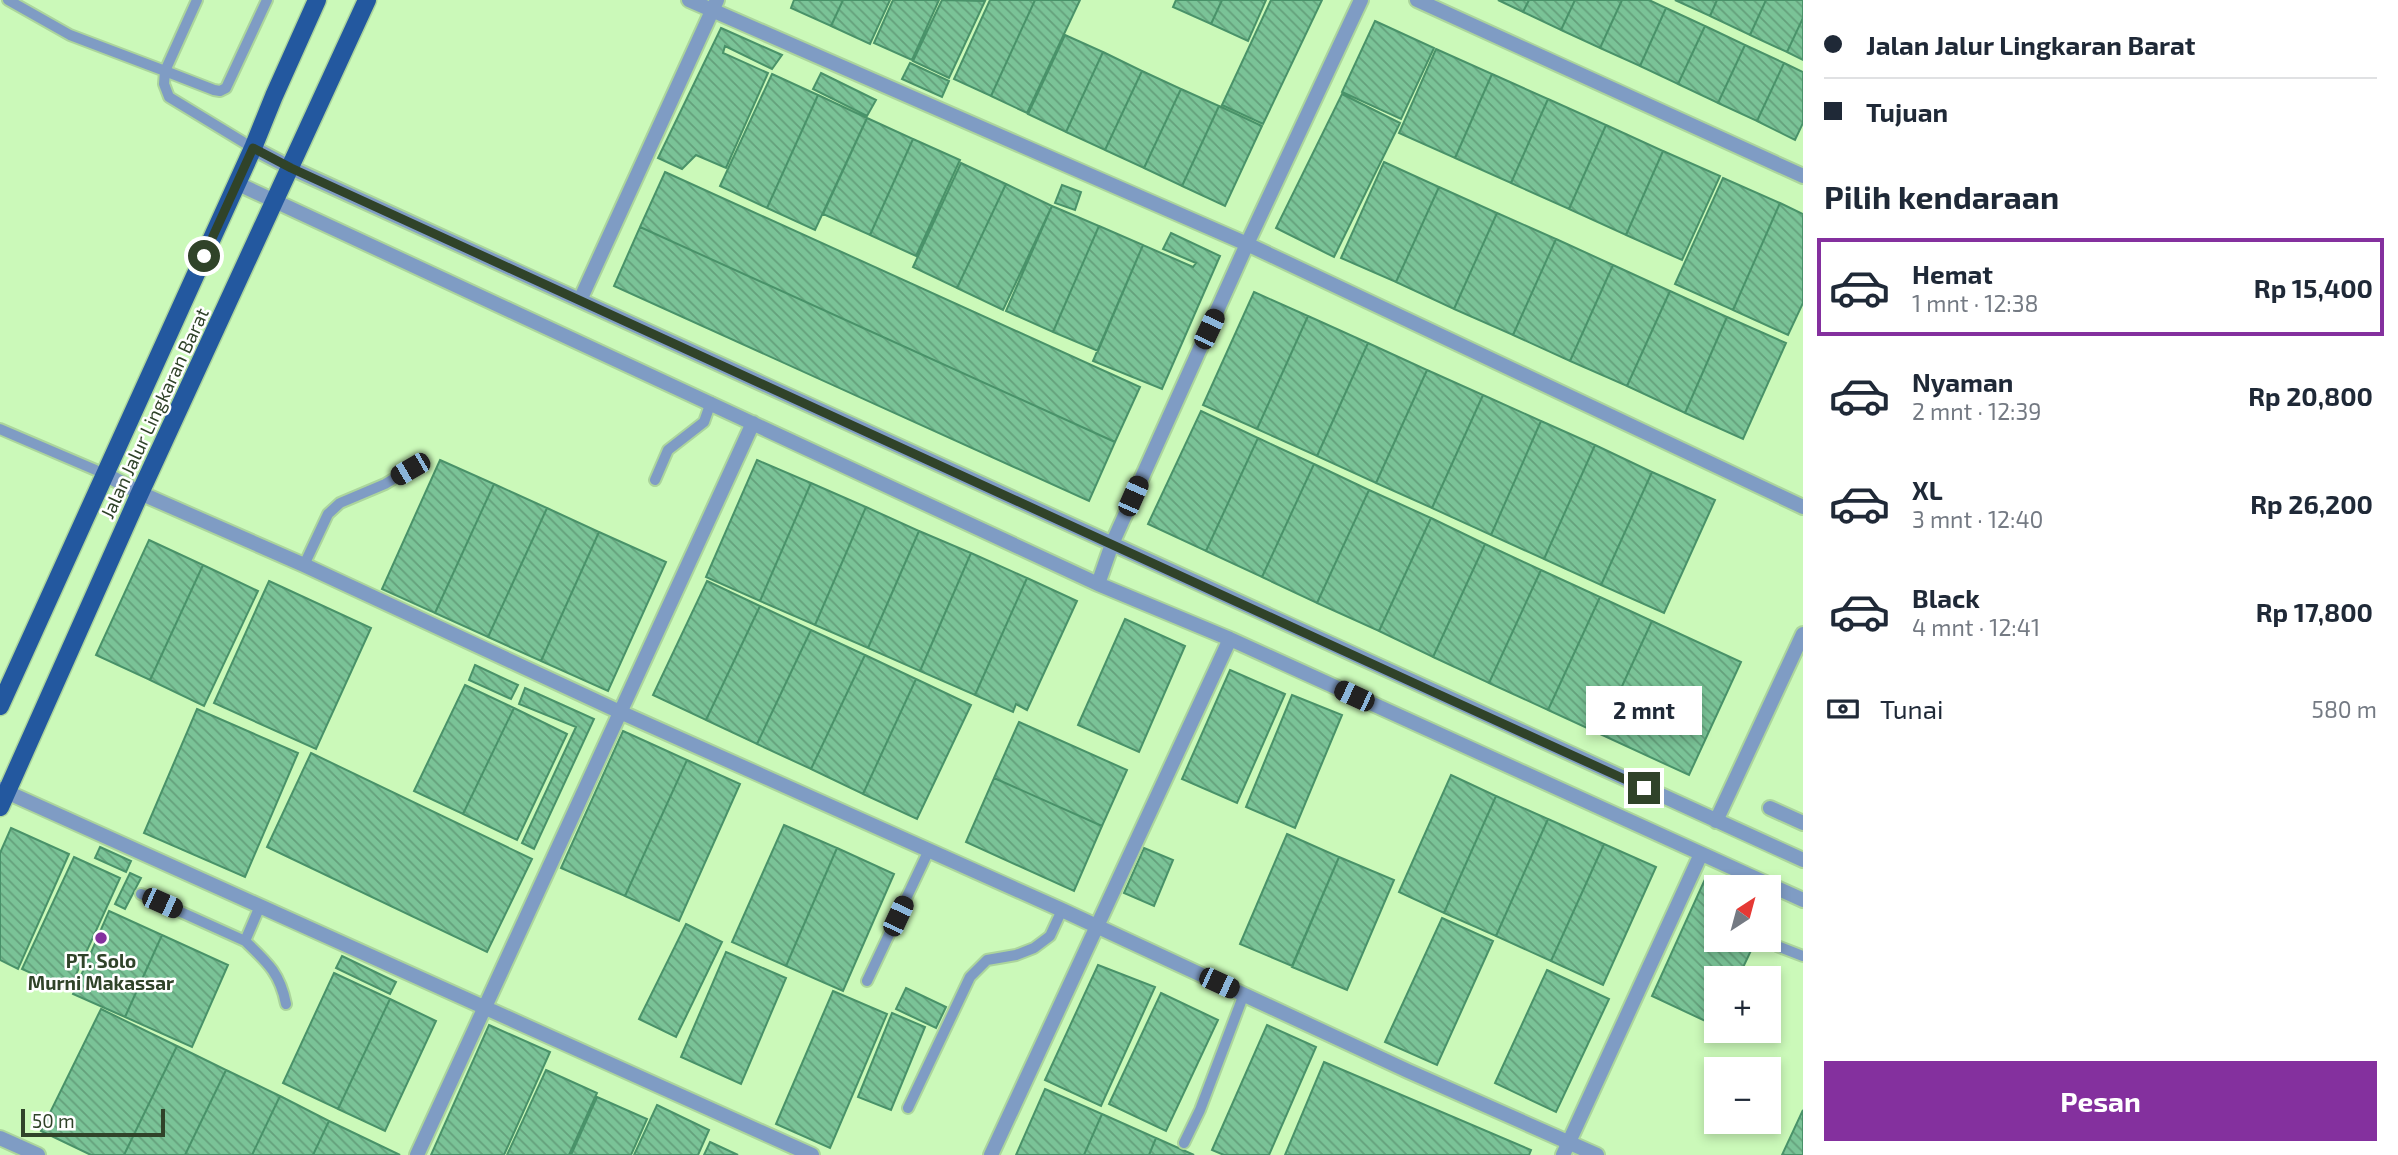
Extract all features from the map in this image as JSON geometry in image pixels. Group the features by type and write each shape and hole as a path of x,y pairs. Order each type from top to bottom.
{"main road":[{"name":"Jalan Jalur Lingkaran Barat","path":"0,706 253,148 317,0"},
{"name":"Jalan Jalur Lingkaran Barat","path":"2,796 367,0"}],"street":[{"path":"689,0 714,5 1247,244 1803,507"},
{"path":"1098,584 1112,544 1360,0"},
{"path":"1417,0 1803,176"},
{"path":"581,298 714,5"},
{"path":"253,148 291,168 581,298 1803,860"},
{"path":"236,183 1098,584 1230,639 1803,900"},
{"path":"417,1155 753,424"},
{"path":"106,474 620,712 1244,994 1566,1148 1597,1155"},
{"path":"1716,821 1803,634"},
{"path":"992,1155 1230,639"},
{"path":"2,796 260,906 812,1155"},
{"path":"1770,808 1803,823"},
{"path":"1566,1148 1701,854"},
{"path":"0,1138 38,1155"}],"lane":[{"path":"8,0 70,35 220,91 226,88 267,0"},
{"path":"197,0 165,71 164,84 169,97 253,148"},
{"path":"656,481 668,450 704,422 711,402"},
{"path":"0,429 106,474"},
{"path":"304,565 328,514 340,503 385,484 410,469"},
{"path":"867,981 929,850"},
{"path":"141,894 245,941 266,961 282,983 286,1003"},
{"path":"245,941 260,906"},
{"path":"908,1108 970,977 987,960 1016,955 1050,936 1062,910"},
{"path":"1782,948 1803,956"},
{"path":"1184,1143 1200,1110 1244,994"}],"building":[{"path":"794,0 843,0 831,26 791,8"},
{"path":"843,0 890,0 870,44 831,26"},
{"path":"893,0 939,0 912,60 874,43"},
{"path":"942,0 985,1 949,78 913,61"},
{"path":"990,0 1035,0 991,96 954,79"},
{"path":"1035,0 1080,0 1027,113 991,96"},
{"path":"1176,0 1222,0 1211,24 1173,7"},
{"path":"1222,0 1266,0 1248,41 1211,24"},
{"path":"1271,0 1322,0 1263,124 1222,105"},
{"path":"1498,0 1529,0 1523,12"},
{"path":"1529,0 1575,0 1561,30 1523,12"},
{"path":"1575,0 1622,0 1600,48 1561,30"},
{"path":"1622,0 1649,0 1666,8 1640,66 1600,48"},
{"path":"1675,0 1717,0 1710,16"},
{"path":"1717,0 1766,0 1750,35 1710,16"},
{"path":"1766,0 1803,0 1803,18 1787,52 1750,35"},
{"path":"1666,8 1705,26 1678,84 1640,66"},
{"path":"1803,18 1803,60 1787,52"},
{"path":"1375,21 1434,48 1401,119 1342,92"},
{"path":"1705,26 1745,45 1718,103 1678,84"},
{"path":"721,28 782,55 772,69 725,46 723,53 768,73 726,168 696,155 682,169 658,158"},
{"path":"1065,35 1103,52 1066,132 1028,114"},
{"path":"1745,45 1784,63 1757,121 1718,103"},
{"path":"1436,49 1492,74 1455,158 1399,133"},
{"path":"1103,52 1142,71 1105,150 1066,132"},
{"path":"910,63 949,81 942,97 902,79"},
{"path":"1784,63 1803,72 1803,123 1795,140 1757,121"},
{"path":"1142,71 1181,89 1144,168 1105,150"},
{"path":"821,73 876,100 867,116 813,89"},
{"path":"772,74 818,95 767,208 720,186"},
{"path":"1492,74 1548,99 1511,183 1455,158"},
{"path":"1181,89 1219,106 1182,186 1144,168"},
{"path":"1342,94 1400,123 1334,257 1276,228"},
{"path":"818,95 867,118 815,230 767,208"},
{"path":"1548,99 1606,125 1569,209 1511,183"},
{"path":"1219,106 1262,126 1225,206 1182,186"},
{"path":"867,118 913,139 870,235 823,214"},
{"path":"1606,125 1663,151 1626,235 1569,209"},
{"path":"913,139 960,160 916,256 870,235"},
{"path":"1663,151 1720,176 1682,260 1626,235"},
{"path":"1384,162 1439,187 1396,282 1341,258"},
{"path":"961,163 1006,184 957,288 913,267"},
{"path":"665,172 1140,387 1115,442 640,227"},
{"path":"1723,178 1780,203 1733,310 1675,284"},
{"path":"1006,184 1052,206 1003,310 957,288"},
{"path":"1062,185 1081,192 1075,210 1055,203"},
{"path":"1439,187 1497,213 1454,309 1396,282"},
{"path":"1780,203 1803,214 1803,303 1788,335 1733,310"},
{"path":"1052,206 1099,226 1053,332 1006,311"},
{"path":"1497,213 1556,239 1513,335 1454,309"},
{"path":"1099,226 1143,245 1098,351 1053,332"},
{"path":"640,227 1115,442 1089,501 614,286"},
{"path":"1171,233 1220,256 1162,389 1093,361 1143,245 1193,267 1196,263 1163,249"},
{"path":"1556,239 1613,265 1570,361 1513,335"},
{"path":"1613,265 1670,291 1627,386 1570,361"},
{"path":"1670,291 1727,317 1685,413 1627,386"},
{"path":"1254,292 1308,316 1257,429 1203,405"},
{"path":"1308,316 1368,343 1317,456 1257,429"},
{"path":"1727,317 1786,343 1743,439 1685,413"},
{"path":"1368,343 1427,370 1376,483 1317,456"},
{"path":"1427,370 1483,395 1432,508 1376,483"},
{"path":"1483,395 1541,421 1491,535 1432,508"},
{"path":"1201,411 1258,438 1206,551 1148,524"},
{"path":"1541,421 1595,445 1544,559 1491,535"},
{"path":"1258,438 1314,464 1262,577 1206,551"},
{"path":"1595,445 1652,472 1601,585 1544,559"},
{"path":"440,460 494,484 435,613 382,589"},
{"path":"757,460 811,483 760,601 706,577"},
{"path":"1314,464 1369,490 1317,603 1262,577"},
{"path":"1652,472 1715,500 1664,613 1601,585"},
{"path":"811,483 866,507 815,625 760,601"},
{"path":"494,484 547,508 488,637 435,613"},
{"path":"1369,490 1431,518 1379,631 1317,603"},
{"path":"866,507 919,531 868,648 815,625"},
{"path":"547,508 599,532 541,661 488,637"},
{"path":"1431,518 1485,544 1433,657 1379,631"},
{"path":"919,531 971,553 920,671 868,648"},
{"path":"599,532 666,562 608,691 541,661"},
{"path":"149,540 203,565 150,680 96,655"},
{"path":"1485,544 1541,570 1489,683 1433,657"},
{"path":"971,553 1027,578 975,695 920,671"},
{"path":"203,565 258,591 204,706 150,680"},
{"path":"1541,570 1600,597 1548,710 1489,683"},
{"path":"1027,578 1077,601 1027,710 1016,704 1013,712 975,695"},
{"path":"269,581 371,628 316,749 214,703"},
{"path":"707,581 760,606 706,720 653,695"},
{"path":"1600,597 1652,621 1600,734 1548,710"},
{"path":"760,606 811,630 757,744 706,720"},
{"path":"1125,619 1185,646 1139,752 1078,725"},
{"path":"1652,621 1741,662 1689,775 1600,734"},
{"path":"811,630 865,655 811,769 757,744"},
{"path":"865,655 916,679 863,794 811,769"},
{"path":"475,665 518,685 511,699 469,680"},
{"path":"1230,670 1285,694 1237,803 1182,779"},
{"path":"916,679 971,705 917,819 863,794"},
{"path":"465,685 514,708 463,814 414,791"},
{"path":"525,688 594,719 534,849 522,843 576,727 519,704"},
{"path":"1292,695 1342,715 1295,828 1246,807"},
{"path":"514,708 567,734 517,840 463,814"},
{"path":"197,709 298,753 245,877 144,833"},
{"path":"1019,722 1127,770 1102,826 994,778"},
{"path":"623,731 687,760 625,896 561,868"},
{"path":"311,753 532,859 487,952 267,847"},
{"path":"687,760 740,784 679,921 625,896"},
{"path":"1451,775 1496,796 1444,913 1399,892"},
{"path":"994,778 1102,826 1074,891 966,842"},
{"path":"1496,796 1548,819 1496,936 1444,913"},
{"path":"1548,819 1604,844 1551,961 1496,936"},
{"path":"784,825 837,848 786,966 732,942"},
{"path":"11,828 69,854 18,969 0,960 0,853"},
{"path":"1287,834 1339,857 1292,966 1240,944"},
{"path":"1604,844 1656,867 1603,985 1551,961"},
{"path":"100,847 131,861 126,872 95,858"},
{"path":"837,848 894,874 843,991 786,966"},
{"path":"1144,848 1173,860 1154,906 1124,893"},
{"path":"74,857 120,878 69,990 22,969"},
{"path":"1339,857 1394,880 1347,990 1292,967"},
{"path":"130,873 141,878 125,909 115,904"},
{"path":"1704,881 1704,952 1750,952 1744,966 1704,966 1704,1020 1652,996"},
{"path":"109,911 162,935 125,1017 73,994"},
{"path":"1442,918 1493,941 1437,1065 1385,1042"},
{"path":"686,924 722,942 676,1037 639,1019"},
{"path":"162,935 228,965 192,1047 125,1017"},
{"path":"726,952 786,978 741,1084 681,1057"},
{"path":"342,956 396,982 390,994 336,968"},
{"path":"1098,965 1155,987 1101,1106 1045,1080"},
{"path":"1547,970 1609,999 1556,1112 1495,1083"},
{"path":"334,973 390,999 338,1109 283,1083"},
{"path":"906,988 946,1007 936,1028 896,1009"},
{"path":"833,991 887,1014 830,1148 776,1124"},
{"path":"1161,993 1218,1020 1166,1131 1109,1104"},
{"path":"390,999 436,1021 385,1131 338,1109"},
{"path":"101,1009 177,1046 124,1155 91,1155 41,1131"},
{"path":"892,1013 925,1027 891,1110 858,1097"},
{"path":"489,1025 550,1052 504,1155 431,1155"},
{"path":"1267,1025 1316,1047 1269,1155 1224,1155 1212,1150"},
{"path":"177,1046 226,1070 185,1155 124,1155"},
{"path":"1324,1062 1531,1150 1529,1155 1285,1155"},
{"path":"226,1070 280,1096 252,1155 185,1155"},
{"path":"546,1070 597,1093 569,1155 507,1155"},
{"path":"1045,1089 1102,1114 1084,1155 1016,1155"},
{"path":"280,1096 329,1121 313,1155 252,1155"},
{"path":"597,1097 647,1119 631,1155 571,1155"},
{"path":"657,1105 709,1130 698,1155 634,1155"},
{"path":"1803,1110 1803,1155 1782,1155"},
{"path":"1102,1114 1156,1138 1149,1155 1084,1155"},
{"path":"329,1121 400,1155 313,1155"},
{"path":"1156,1138 1194,1155 1149,1155"},
{"path":"710,1142 738,1155 704,1155"}],"place":[{"name":"PT. Solo Murni Makassar","path":"101,938"}],"route":[{"path":"204,256 253,148 291,168 581,298 1644,788"}]}
